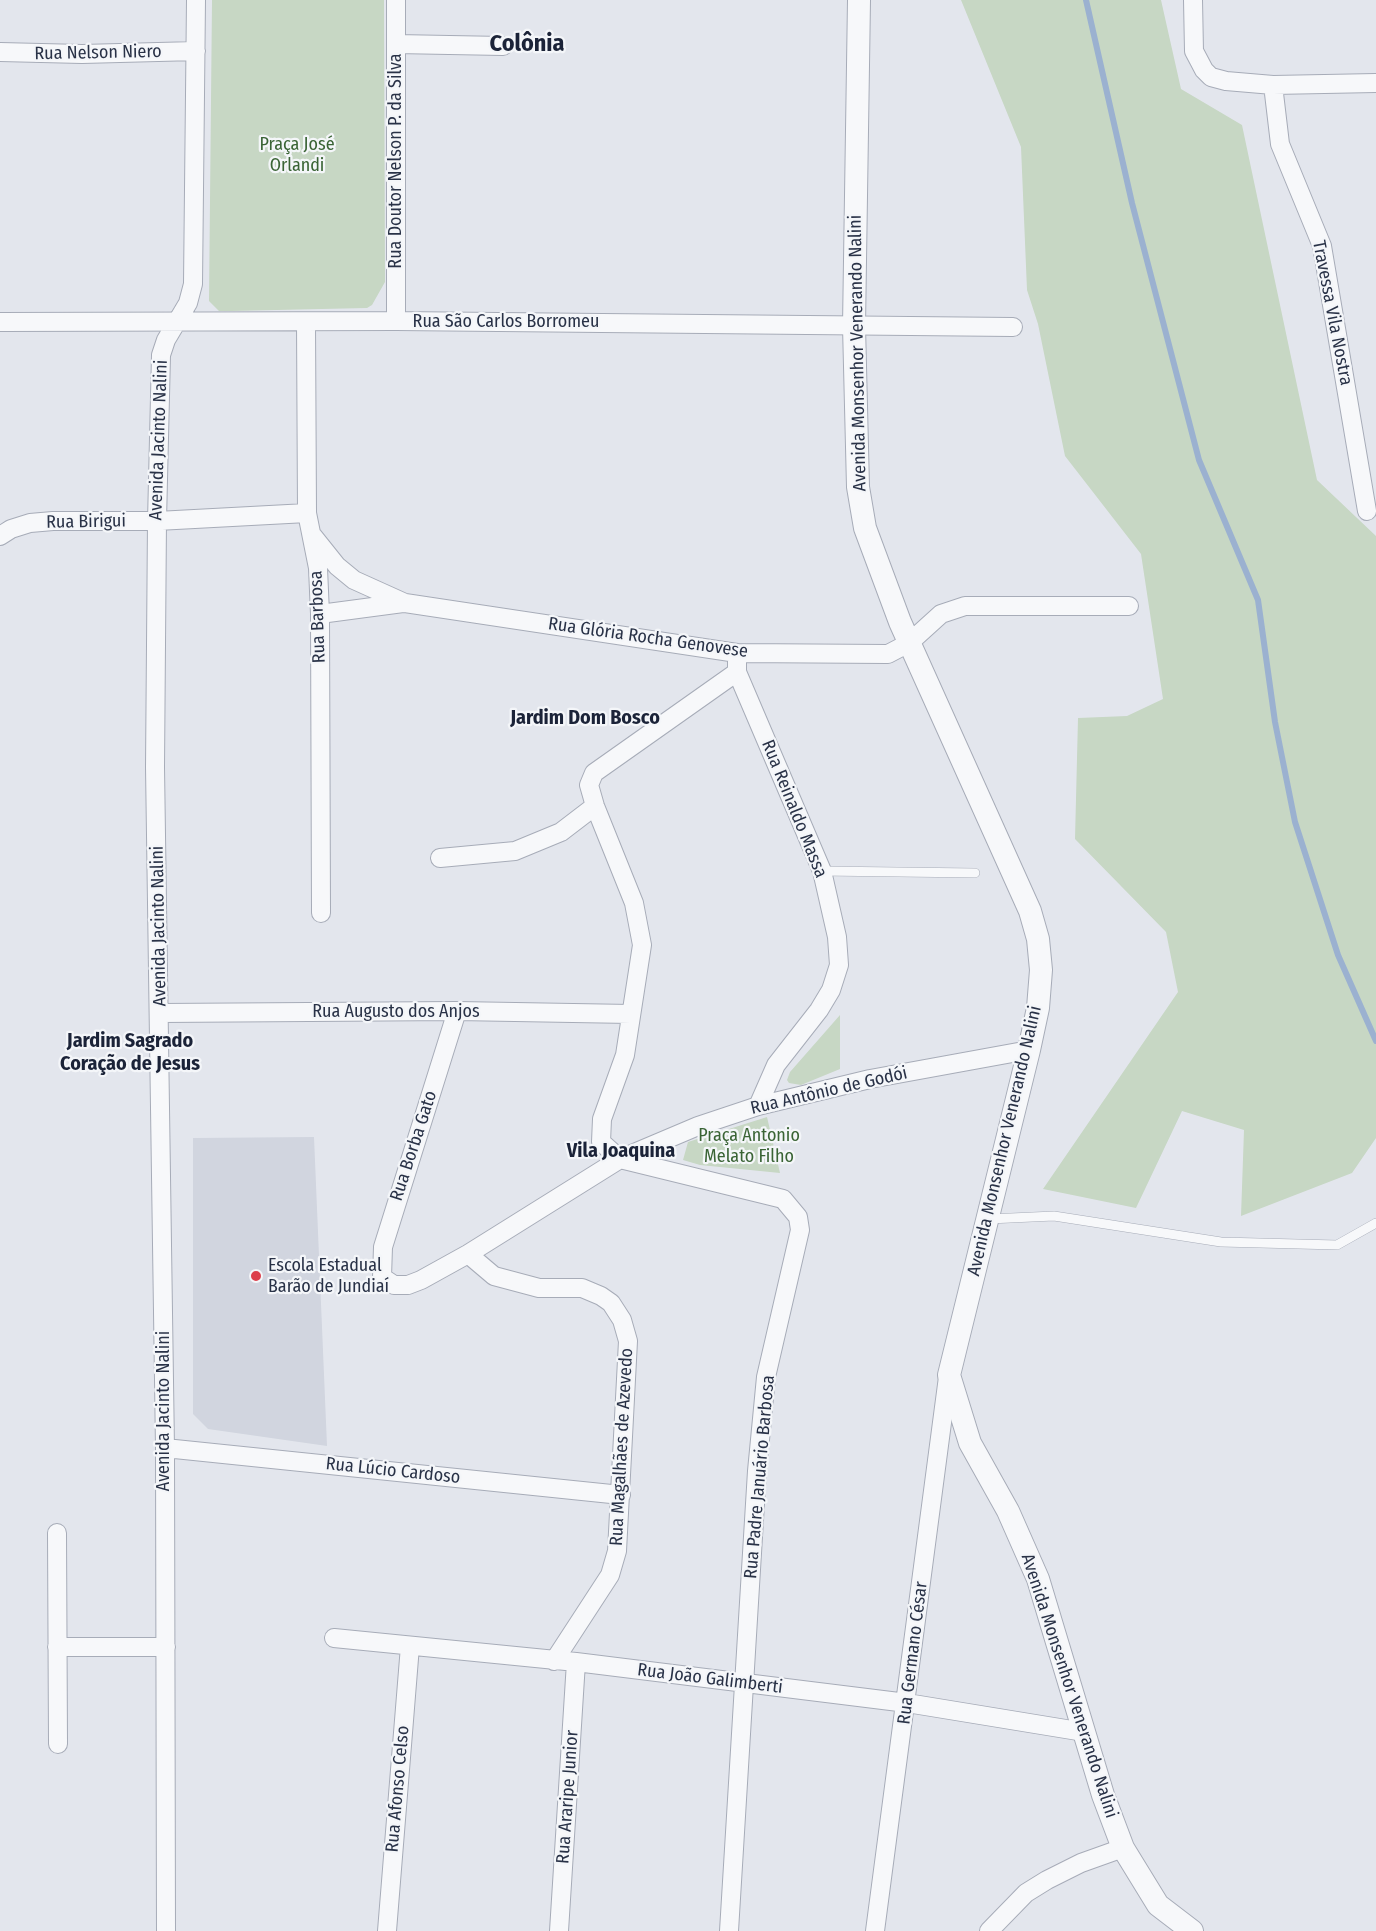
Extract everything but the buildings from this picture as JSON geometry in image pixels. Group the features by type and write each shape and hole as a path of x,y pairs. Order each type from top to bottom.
{"street":[{"name":"Avenida Jacinto Nalini","path":"166,1931 161,1013 155,767 157,521 161,355 166,340 188,303 193,284 196,0"},
{"name":"Rua Doutor Nelson P. da Silva","path":"396,0 396,321"},
{"name":"Avenida Monsenhor Venerando Nalini","path":"859,0 854,326 858,476 865,528 882,579 909,643 1030,911 1038,939 1041,970 1038,1008 1029,1050 949,1375 970,1443 1008,1511 1038,1579 1084,1732 1123,1848 1158,1905 1192,1931"},
{"path":"1193,0 1194,51 1204,70 1211,77 1226,81 1273,85 1376,83"},
{"path":"396,44 503,46"},
{"name":"Rua Nelson Niero","path":"0,52 82,54 196,51"},
{"name":"Travessa Vila Nostra","path":"1273,85 1280,144 1322,246 1367,511"},
{"name":"Rua São Carlos Borromeu","path":"0,322 396,321 1013,327"},
{"name":"Rua Barbosa","path":"306,323 307,513 313,536 320,614 321,913"},
{"name":"Rua Birigui","path":"5,533 30,523 53,521 157,521 307,513"},
{"name":"Rua Glória Rocha Genovese","path":"313,536 337,566 354,580 405,603 737,653 888,654 909,643 941,614 966,606 1129,606"},
{"name":"Rua Glória Rocha Genovese","path":"320,614 405,603"},
{"path":"620,1159 601,1142 600,1132 625,1055 641,958 641,934 634,903 595,806 590,778 736,672 737,653"},
{"name":"Rua Reinaldo Massa","path":"736,672 822,871 837,937 839,964 831,990 819,1010 776,1065 758,1106"},
{"path":"440,858 515,851 561,832 595,806"},
{"name":"Rua Augusto dos Anjos","path":"161,1013 457,1011 631,1014"},
{"name":"Rua Borba Gato","path":"385,1281 381,1271 383,1247 457,1011"},
{"name":"Rua Antônio de Godói","path":"385,1281 394,1285 408,1285 468,1254 620,1159 698,1126 758,1106 870,1079 1029,1050"},
{"name":"Rua Padre Januário Barbosa","path":"620,1159 783,1199 798,1217 800,1230 766,1377 757,1471 746,1684 729,1931"},
{"name":"Rua Magalhães de Azevedo","path":"468,1254 494,1276 539,1288 582,1288 591,1292 611,1303 622,1320 628,1341 617,1551 610,1575 554,1661"},
{"name":"Rua Germano César","path":"875,1931 949,1375"},
{"name":"Rua Lúcio Cardoso","path":"165,1448 621,1495"},
{"path":"57,1533 58,1744"},
{"name":"Rua João Galimberti","path":"334,1638 576,1662 907,1703 1084,1732"},
{"name":"Rua Afonso Celso","path":"387,1931 410,1646"},
{"path":"57,1647 166,1647"},
{"name":"Rua Araripe Junior","path":"559,1931 576,1662"},
{"path":"989,1931 1026,1893 1081,1863 1123,1848"}],"lane":[{"path":"822,871 975,873"},
{"path":"987,1220 1054,1216 1221,1242 1337,1245 1376,1223"}],"shaded area":[{"name":"Escola Estadual Barão de Jundiaí","path":"314,1137 327,1446 208,1429 193,1414 193,1138"}],"green space":[{"name":"Praça José Orlandi","path":"212,0 384,0 385,282 372,305 367,308 219,311 209,301"},
{"path":"961,0 1161,0 1181,89 1242,125 1317,480 1376,536 1376,1138 1352,1173 1241,1216 1244,1130 1182,1111 1136,1208 1043,1189 1178,992 1166,932 1075,839 1078,718 1127,716 1163,699 1141,554 1065,456 1038,324 1027,290 1021,147"},
{"path":"840,1015 840,1069 801,1085 789,1083 787,1080 790,1072"},
{"name":"Praça Antonio Melato Filho","path":"767,1117 780,1173 700,1165 683,1160 688,1142"}],"waterway":[{"path":"1086,0 1132,203 1199,460 1258,600 1275,722 1295,822 1338,955 1376,1041"}],"place":[{"name":"Escola Estadual Barão de Jundiaí","path":"256,1276"}],"district":[{"name":"Colônia","path":"527,44"},
{"name":"Jardim Dom Bosco","path":"585,718"},
{"name":"Jardim Sagrado Coração de Jesus","path":"130,1052"},
{"name":"Vila Joaquina","path":"621,1151"}]}
